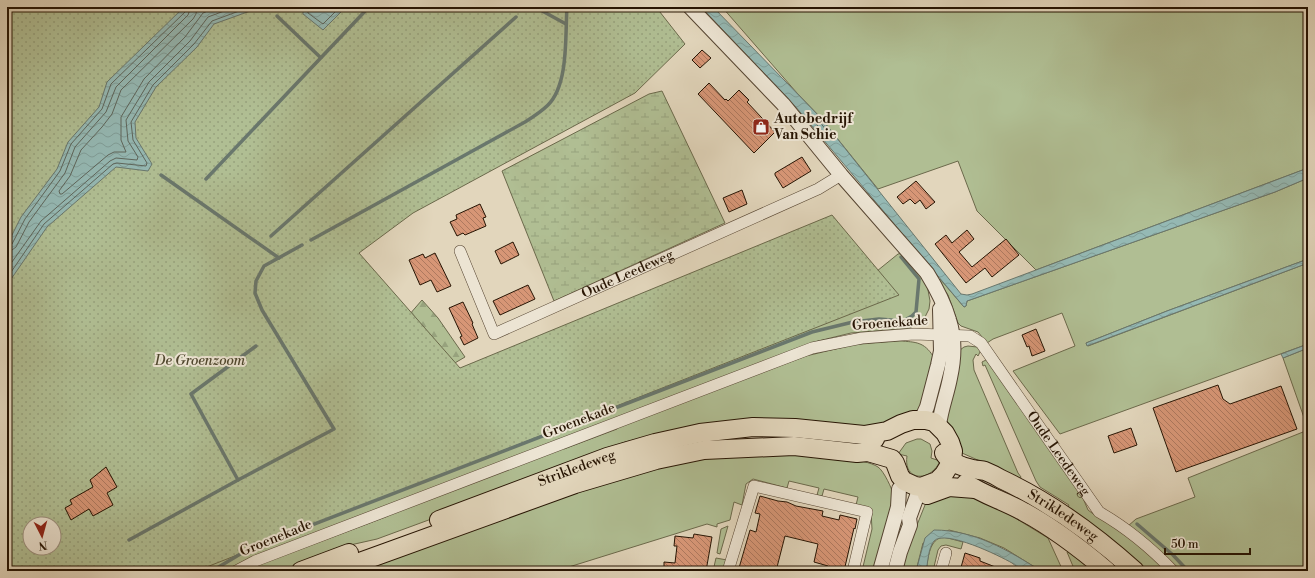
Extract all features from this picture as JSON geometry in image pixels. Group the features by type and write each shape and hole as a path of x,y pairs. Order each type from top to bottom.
{"main road":[{"path":"893,435 887,461 891,478 899,489 910,494 921,493 943,483 952,456 948,437 939,426 934,422 919,424"},
{"path":"919,424 926,430 935,434 941,442 945,455 952,456"},
{"name":"Strikledeweg","path":"301,571 607,458 655,443 700,433 753,427 795,428 864,435 879,433 893,435 906,431 919,424"},
{"name":"Strikledeweg","path":"335,571 574,484 656,460 704,450 794,446 857,453 867,459 887,461"},
{"name":"Strikledeweg","path":"952,456 973,469 983,470 1021,488 1086,530 1135,571"},
{"path":"887,461 892,459 904,481 914,486 921,493"},
{"name":"Strikledeweg","path":"943,483 956,487 975,489 1024,512 1078,547 1107,571"}],"street":[{"path":"690,7 783,104 841,175 927,273 949,320 927,407 919,424"},
{"name":"Oude Leedeweg","path":"460,251 494,334 818,189 841,175"},
{"name":"Groenekade","path":"236,571 262,558 812,348 862,338 914,334 946,335"},
{"path":"939,426 953,356 946,335"},
{"name":"Oude Leedeweg","path":"946,335 970,336 981,343 1099,512 1133,533 1173,571"},
{"path":"728,571 754,486 867,512 853,571"},
{"path":"880,571 898,507 899,489"},
{"path":"896,571 900,552 910,526 909,518 921,493"},
{"path":"941,571 946,553"}],"green space":[{"name":"De Groenzoom","path":"7,7 656,7 685,44 635,93 413,213 359,253 460,368 832,215 899,295 199,570 7,571"},
{"path":"722,7 1308,7 1308,168 1036,270 977,211 958,161 878,189 820,117 797,93"},
{"path":"662,91 725,223 554,301 502,171 649,94"},
{"path":"1308,178 1308,259 1167,311 1086,343 1088,346 1308,263 1308,344 1060,434 1013,371 1075,346 1062,313 993,339 987,343 978,332 961,326 958,323 948,295 938,281 940,279 964,307 966,306 967,301 1275,192"},
{"path":"904,253 924,277 930,301 929,309 924,319 910,328 851,333 818,341 243,563 230,571 179,571 877,271 898,254"},
{"path":"422,300 438,318 465,357 448,367 409,315"},
{"path":"900,341 923,345 933,356 919,412 887,427 664,433 625,442 559,472 377,539 337,548 303,561 286,571 246,571 258,565 388,516 388,514 617,429 618,426 806,356 848,345"},
{"path":"968,346 977,347 981,350 978,356 976,354 973,360 974,370 1021,477 1020,479 962,453 947,427 945,413 960,350"},
{"path":"1308,348 1308,429 1283,358"},
{"path":"986,360 1074,477 1088,510 1096,516 1120,528 1167,571 1143,571 1067,509 1069,505 1040,487 985,365 983,366 982,362"},
{"path":"1308,430 1308,571 1178,571 1128,526 1136,519 1195,497 1188,478"},
{"path":"921,439 930,444 932,451 931,458 940,461 936,468 925,476 913,475 909,471 907,465 907,456 898,454 906,443"},
{"path":"798,453 863,461 878,467 883,472 894,496 877,571 862,571 872,529 871,512 856,505 858,497 824,489 822,496 817,495 819,488 789,481 787,488 753,479 746,484 742,505 734,502 730,520 717,524 717,527 707,524 556,571 346,571 542,499 645,470 724,455"},
{"path":"949,491 976,499 1007,513 1048,538 1063,571 1041,571 1004,548 980,538 949,530 923,543 916,571 901,571 909,545 925,505 928,501"},
{"path":"728,526 720,554 717,553 721,529"},
{"path":"944,537 963,542 961,549 946,545 941,546 938,550 933,571 926,571 932,545 939,538"},
{"path":"1070,550 1096,571 1075,571 1067,552"},
{"path":"716,558 727,560 723,571 713,571"}],"water":[{"path":"184,7 255,7 253,10 214,24 197,47 156,87 135,122 136,138 152,164 148,171 116,167 47,227 7,285 7,245 21,217 57,169 68,142 99,107 107,82"},
{"path":"303,7 346,7 323,30 303,14"},
{"path":"701,7 713,7 820,117 961,294 972,294 1308,168 1308,178 1275,192 967,301 966,306 964,307 795,106"},
{"path":"1308,259 1308,263 1087,346 1086,343 1167,311"},
{"path":"1308,344 1308,348 1283,358 1281,354"},
{"path":"934,530 963,533 977,537 1003,549 1041,571 1024,572 1012,563 973,545 949,538 940,538 934,541 930,548 926,571 916,571 925,538"}],"building":[{"path":"702,50 711,58 700,68 692,60"},
{"path":"709,83 725,100 726,99 728,101 739,90 749,100 747,102 775,132 754,153 698,94"},
{"path":"802,157 811,171 783,188 775,173"},
{"path":"916,181 935,202 926,209 920,200 915,204 910,199 903,204 897,197"},
{"path":"742,190 747,204 729,212 723,198"},
{"path":"480,204 486,217 483,218 486,226 465,235 463,233 457,236 450,222 457,219 456,215"},
{"path":"967,230 974,239 959,252 972,267 1006,239 1019,255 992,277 985,268 966,283 935,244 946,235 952,243"},
{"path":"513,242 519,255 501,264 495,251"},
{"path":"435,253 451,286 437,292 431,280 420,285 409,260 423,254 425,258"},
{"path":"528,285 535,299 500,315 493,301"},
{"path":"463,302 478,338 464,345 460,337 462,336 449,308"},
{"path":"1036,329 1045,351 1032,356 1029,346 1027,347 1022,335"},
{"path":"1218,385 1223,399 1230,404 1281,386 1297,429 1176,472 1153,408"},
{"path":"1131,428 1137,445 1114,453 1108,436"},
{"path":"106,467 117,487 107,493 113,505 93,516 89,509 71,520 65,508 72,504 70,500 93,487 90,480"},
{"path":"760,496 787,502 796,506 823,511 822,516 839,520 840,515 857,519 844,571 827,571 828,566 814,562 818,544 785,536 776,571 739,571 750,530 756,532 760,514 755,513"},
{"path":"694,534 712,537 706,571 664,571 664,562 675,563 677,546 674,546 675,536 693,538"},
{"path":"965,553 980,558 980,561 1003,571 960,571"}],"waterway":[{"path":"206,179 369,7"},
{"path":"535,7 566,24"},
{"path":"311,240 525,122 545,108 555,96 560,85 563,72 566,45 567,7"},
{"path":"277,16 320,57"},
{"path":"271,236 516,17"},
{"path":"161,175 279,258"},
{"path":"238,480 334,429 262,310 255,293 256,281 264,266 302,245"},
{"path":"212,571 247,550 812,332 853,322 879,319 903,321 916,312 919,279 901,257"},
{"path":"129,540 238,480 191,394 256,346"},
{"path":"1137,524 1173,555 1188,571"}],"place":[{"name":"Autobedrijf Van Schie","path":"761,127"}]}
